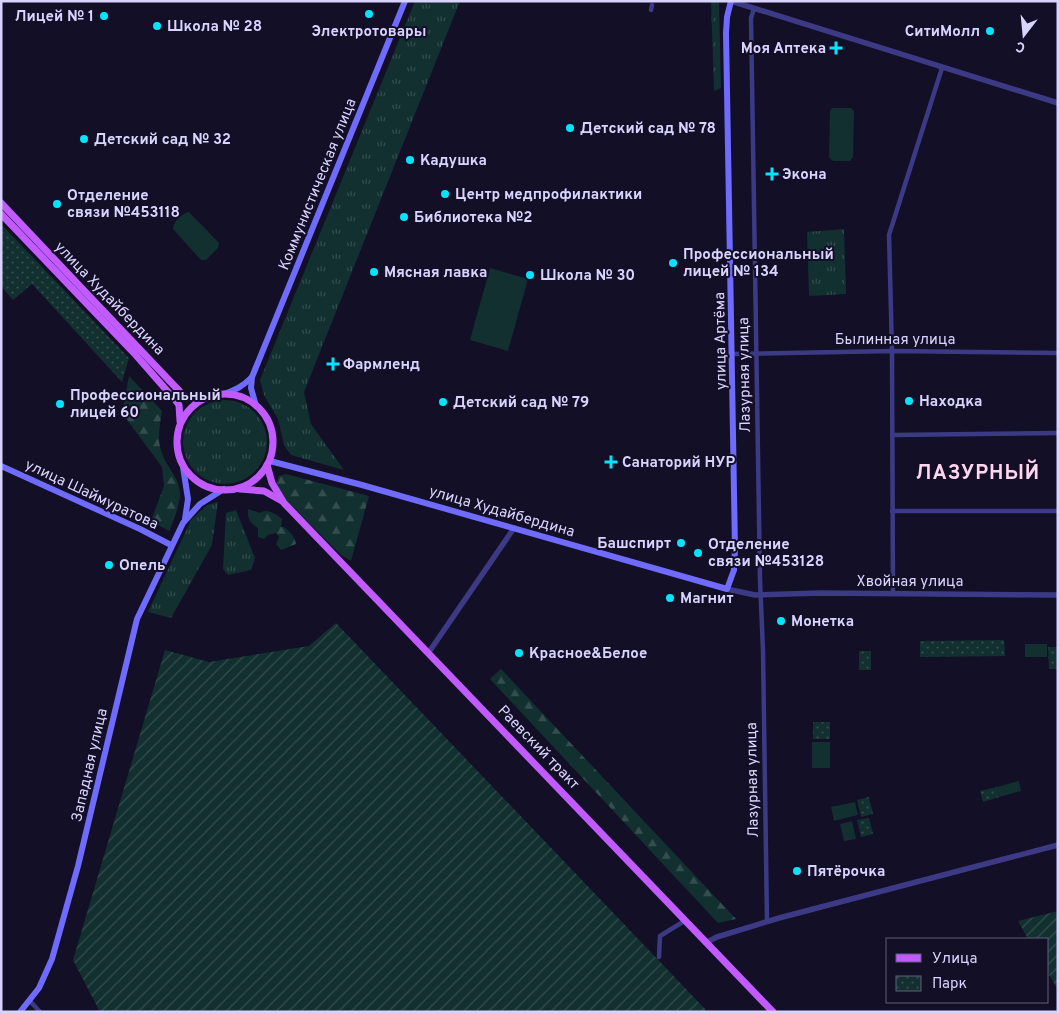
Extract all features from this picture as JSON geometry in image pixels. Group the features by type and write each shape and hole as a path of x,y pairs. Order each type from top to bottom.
{"main road":[{"name":"Коммунистическая улица","path":"224,394 245,385 252,376 405,1"},
{"name":"улица Артёма","path":"727,589 734,570 735,549 726,33 731,1"},
{"name":"улица Худайбердина","path":"1,204 184,396 194,400 205,399"},
{"name":"улица Худайбердина","path":"1,214 134,353 176,401 179,405 180,421"},
{"name":"Коммунистическая улица","path":"252,376 251,388 256,406"},
{"path":"224,394 237,396 256,406 264,416 272,436 273,447 269,463 258,477 236,489 224,490 200,483 183,467 178,454 177,435 180,421 193,406 205,399 224,394"},
{"name":"улица Худайбердина","path":"269,463 362,485 727,589"},
{"name":"Раевский тракт","path":"269,463 272,483 284,503 773,1012"},
{"name":"улица Шаймуратова","path":"1,466 140,529 171,546"},
{"name":"Западная улица","path":"183,467 188,499 188,509 184,523"},
{"name":"Раевский тракт","path":"236,489 264,491 284,503"},
{"name":"Западная улица","path":"20,1012 30,1001 48,970 58,938 78,866 137,619 171,546 184,523 200,504 224,490"}],"street":[{"path":"731,1 942,68 1058,102"},
{"name":"Лазурная улица","path":"754,9 751,18 766,921"},
{"path":"893,594 892,351 889,234 942,68"},
{"name":"Былинная улица","path":"733,354 892,351 1058,353"},
{"path":"892,435 1058,432"},
{"path":"892,511 1058,511"},
{"path":"429,652 514,528"},
{"name":"Хвойная улица","path":"727,589 745,594 1058,595"},
{"path":"707,942 766,921 1058,845"},
{"path":"659,957 660,936 686,920"},
{"path":"30,1001 40,1012"}],"green space":[{"path":"415,1 460,1 304,392 311,424 344,470 291,455 284,445 278,419 264,395 260,380"},
{"path":"711,1 718,1 719,3 721,88 714,91"},
{"path":"832,108 851,108 854,111 853,157 850,161 833,161 829,157 830,111"},
{"path":"189,212 219,243 218,248 206,260 201,260 173,229 178,218"},
{"path":"1,224 129,358 122,382 32,284 13,300 1,286"},
{"path":"844,229 846,294 809,296 807,232"},
{"path":"490,268 528,279 508,351 470,340"},
{"path":"129,376 162,411 159,441 163,456 177,481 180,493 178,508 169,531 151,521 164,486 162,467 122,413"},
{"path":"217,400 233,400 249,407 260,418 267,434 264,458 255,472 249,477 233,484 217,484 201,477 190,466 183,450 183,434 190,418 201,407"},
{"path":"286,474 369,496 351,561 341,555 286,500 276,484 279,476"},
{"path":"218,502 212,545 171,618 148,612 191,520 207,505"},
{"path":"248,509 260,513 268,511 274,513 282,519 281,527 284,527 292,534 296,544 281,550 276,544 279,537 276,533 268,535 264,539 258,537 258,528 250,520"},
{"path":"236,510 255,558 251,570 228,575 223,569 226,513"},
{"path":"336,623 708,1012 100,1012 73,960 165,650 209,662 309,646"},
{"path":"1004,640 1005,656 920,657 920,641"},
{"path":"1025,644 1047,644 1047,657 1025,657"},
{"path":"1048,647 1058,647 1058,669 1049,669"},
{"path":"859,651 871,651 871,670 859,670"},
{"path":"501,669 736,919 718,923 490,679"},
{"path":"813,722 830,722 830,739 813,739"},
{"path":"812,742 830,742 830,768 812,768"},
{"path":"1019,781 1021,791 999,797 997,787"},
{"path":"997,787 999,797 983,802 980,791"},
{"path":"869,797 873,814 861,817 857,800"},
{"path":"855,802 858,815 834,821 831,807"},
{"path":"869,818 873,834 861,837 857,820"},
{"path":"852,821 856,839 844,841 840,824"},
{"path":"1058,911 1058,990 1049,975 1049,938 1027,938 1018,921"}],"place":[{"name":"Электротовары","path":"369,14"},
{"name":"Лицей № 1","path":"104,16"},
{"name":"Школа № 28","path":"157,26"},
{"name":"СитиМолл","path":"990,31"},
{"name":"Моя Аптека","path":"836,48"},
{"name":"Детский сад № 78","path":"570,128"},
{"name":"Детский сад № 32","path":"84,139"},
{"name":"Кадушка","path":"410,160"},
{"name":"Экона","path":"772,174"},
{"name":"Центр медпрофилактики","path":"445,194"},
{"name":"Отделение связи №453118","path":"57,204"},
{"name":"Библиотека №2","path":"404,217"},
{"name":"Профессиональный лицей № 134","path":"673,263"},
{"name":"Мясная лавка","path":"374,272"},
{"name":"Школа № 30","path":"530,275"},
{"name":"Фармленд","path":"333,364"},
{"name":"Находка","path":"909,401"},
{"name":"Детский сад № 79","path":"443,402"},
{"name":"Профессиональный лицей 60","path":"60,404"},
{"name":"Санаторий НУР","path":"611,462"},
{"name":"Башспирт","path":"681,543"},
{"name":"Отделение связи №453128","path":"698,553"},
{"name":"Опель","path":"109,565"},
{"name":"Магнит","path":"670,598"},
{"name":"Монетка","path":"781,621"},
{"name":"Красное&Белое","path":"519,653"},
{"name":"Пятёрочка","path":"797,871"}],"district":[{"name":"ЛАЗУРНЫЙ","path":"978,472"}]}
